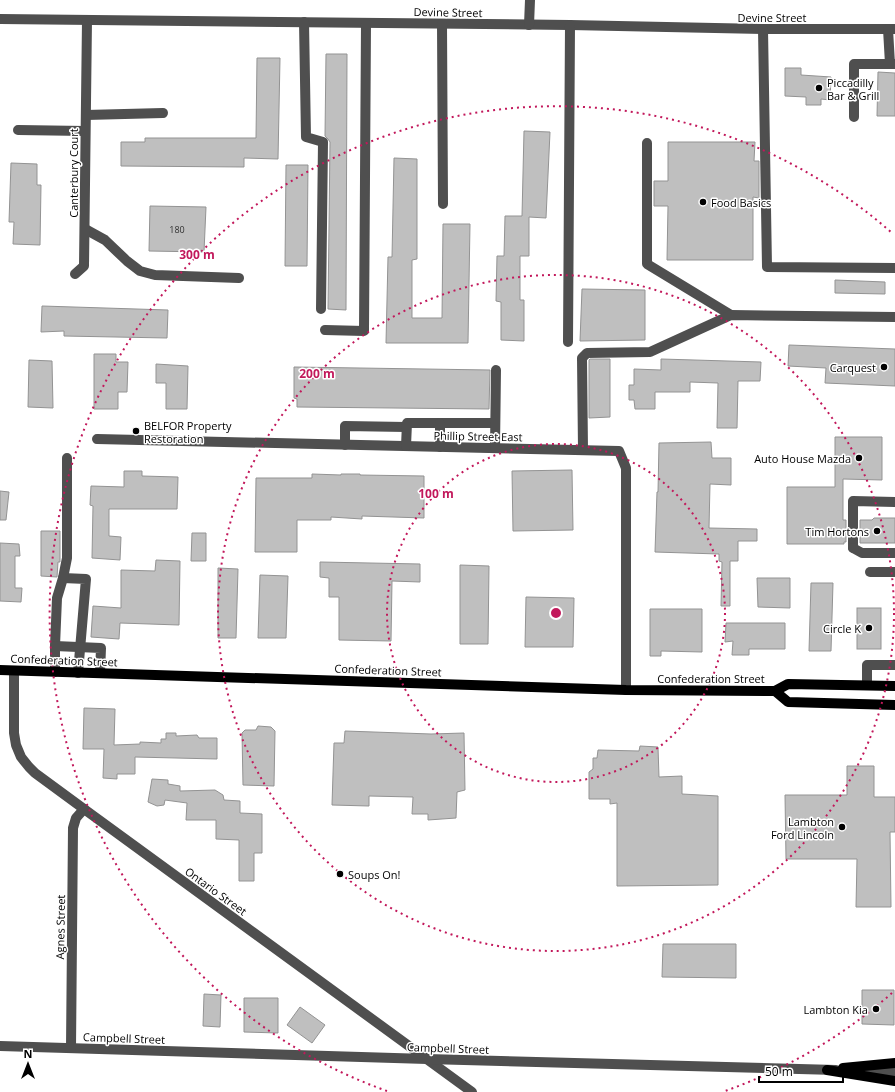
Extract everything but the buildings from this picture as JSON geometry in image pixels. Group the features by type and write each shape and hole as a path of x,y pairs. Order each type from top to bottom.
{"main road":[{"name":"Confederation Street","path":"0,670 626,690 775,691 788,684 895,686"},
{"name":"Confederation Street","path":"775,691 788,702 895,705"},
{"path":"827,1070 895,1064"},
{"path":"827,1070 895,1081"}],"street":[{"path":"529,25 530,0"},
{"name":"Devine Street","path":"0,19 570,25 763,29 892,28"},
{"name":"Canterbury Court","path":"87,20 85,229 105,240 140,270 155,275 239,278"},
{"path":"304,22 306,137 323,142 321,309"},
{"path":"325,330 364,332 366,24"},
{"path":"442,24 443,204"},
{"path":"568,342 570,25"},
{"path":"854,116 854,64 892,64 892,28"},
{"path":"763,29 768,267 895,268"},
{"path":"86,115 163,113"},
{"path":"18,130 85,131"},
{"path":"647,143 647,264 731,315"},
{"path":"75,274 84,266 85,229"},
{"path":"583,450 582,358 587,352 650,352 731,315 895,316"},
{"path":"495,448 496,370"},
{"path":"406,446 407,423 495,423"},
{"path":"440,423 440,447"},
{"path":"345,445 345,426 406,427"},
{"name":"Phillip Street East","path":"97,439 619,451 626,468 626,690"},
{"path":"55,672 57,598 67,558 67,458"},
{"path":"853,548 853,502 895,502"},
{"path":"853,548 895,548"},
{"path":"853,548 862,553 895,553"},
{"path":"870,572 895,572"},
{"path":"63,578 86,579 78,673"},
{"path":"55,646 101,648 100,674"},
{"path":"867,686 867,665 895,665"},
{"name":"Ontario Street","path":"14,671 14,733 16,745 21,757 29,768 472,1092"},
{"name":"Agnes Street","path":"71,1048 73,828 76,818 84,809"},
{"name":"Campbell Street","path":"0,1046 895,1072"}],"place":[{"name":"Piccadilly Bar & Grill","path":"819,88"},
{"name":"Food Basics","path":"703,202"},
{"name":"Carquest","path":"884,367"},
{"name":"BELFOR Property Restoration","path":"136,431"},
{"name":"Auto House Mazda","path":"859,458"},
{"name":"Tim Hortons","path":"877,531"},
{"name":"Circle K","path":"869,628"},
{"name":"Lambton Ford Lincoln","path":"842,827"},
{"name":"Soups On!","path":"340,874"},
{"name":"Lambton Kia","path":"876,1009"}]}
